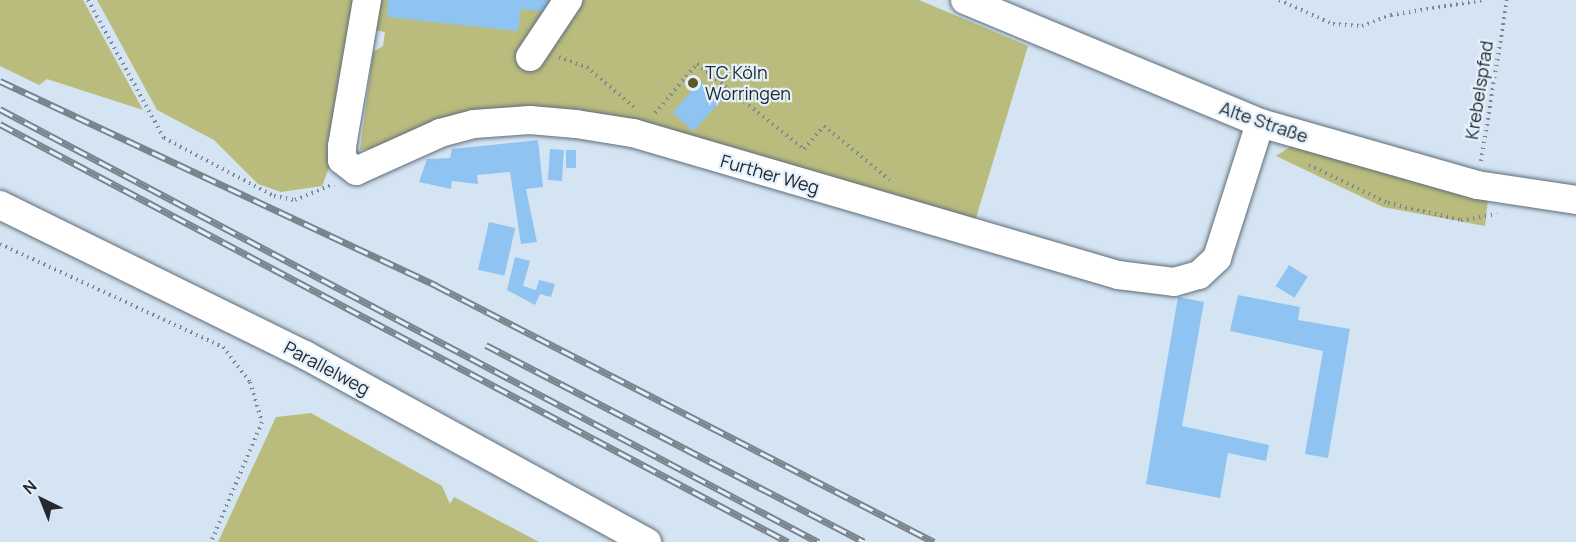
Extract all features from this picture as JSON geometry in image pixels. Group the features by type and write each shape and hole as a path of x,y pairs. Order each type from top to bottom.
{"street":[{"path":"349,168 342,147 367,0"},
{"path":"530,57 568,0"},
{"name":"Alte Straße","path":"969,1 1260,123 1477,185 1515,193 1576,200"},
{"name":"Further Weg","path":"349,168 368,168 408,146 474,124 530,120 576,124 633,133 1118,275 1174,282 1199,275 1217,258 1260,123"},
{"name":"Parallelweg","path":"0,205 305,355 647,542"}],"path":[{"path":"88,0 164,138 273,196 295,200 317,194 349,168"},
{"path":"1279,0 1334,24 1362,26 1391,15 1483,0"},
{"name":"Krebelspfad","path":"1477,185 1508,0"},
{"path":"530,57 549,53 587,67 640,112"},
{"path":"649,120 697,64 804,148 824,126 896,185"},
{"path":"1304,162 1388,204 1461,220 1495,215 1514,201 1515,193"},
{"path":"0,244 223,347 250,382 262,422 211,542"}],"green space":[{"path":"0,0 83,0 143,110 47,79 39,85 0,66"},
{"path":"97,0 362,0 336,150 322,186 281,192 258,184 214,140 157,110"},
{"name":"TC Köln Worringen","path":"377,0 919,0 1028,46 973,228 587,119 360,150 373,52 383,46 385,32 374,30"},
{"path":"1296,143 1488,199 1485,226 1383,207 1276,156"},
{"path":"311,413 442,486 450,504 454,497 539,542 218,542 276,417"}],"building":[{"path":"388,0 552,0 551,12 521,9 518,31 387,17"},
{"path":"700,82 721,101 693,131 673,112"},
{"path":"538,140 543,187 526,189 537,242 521,244 510,172 477,175 478,184 452,181 451,189 419,182 427,159 450,158 452,149"},
{"path":"550,149 564,150 562,181 548,180"},
{"path":"566,150 576,150 576,168 566,168"},
{"path":"489,222 515,228 504,276 478,270"},
{"path":"515,257 530,261 523,286 536,290 539,280 555,284 551,297 540,294 535,305 507,290"},
{"path":"1289,265 1308,277 1294,298 1276,286"},
{"path":"1238,295 1300,307 1298,320 1350,329 1328,458 1305,454 1323,351 1230,331"},
{"path":"1178,297 1204,302 1182,426 1269,445 1266,461 1228,453 1220,498 1146,484"}],"railway":[{"path":"0,81 437,286 934,542"},
{"path":"0,109 818,542"},
{"path":"0,124 788,542"},
{"path":"486,345 864,542"}],"place":[{"name":"TC Köln Worringen","path":"693,83"}]}
